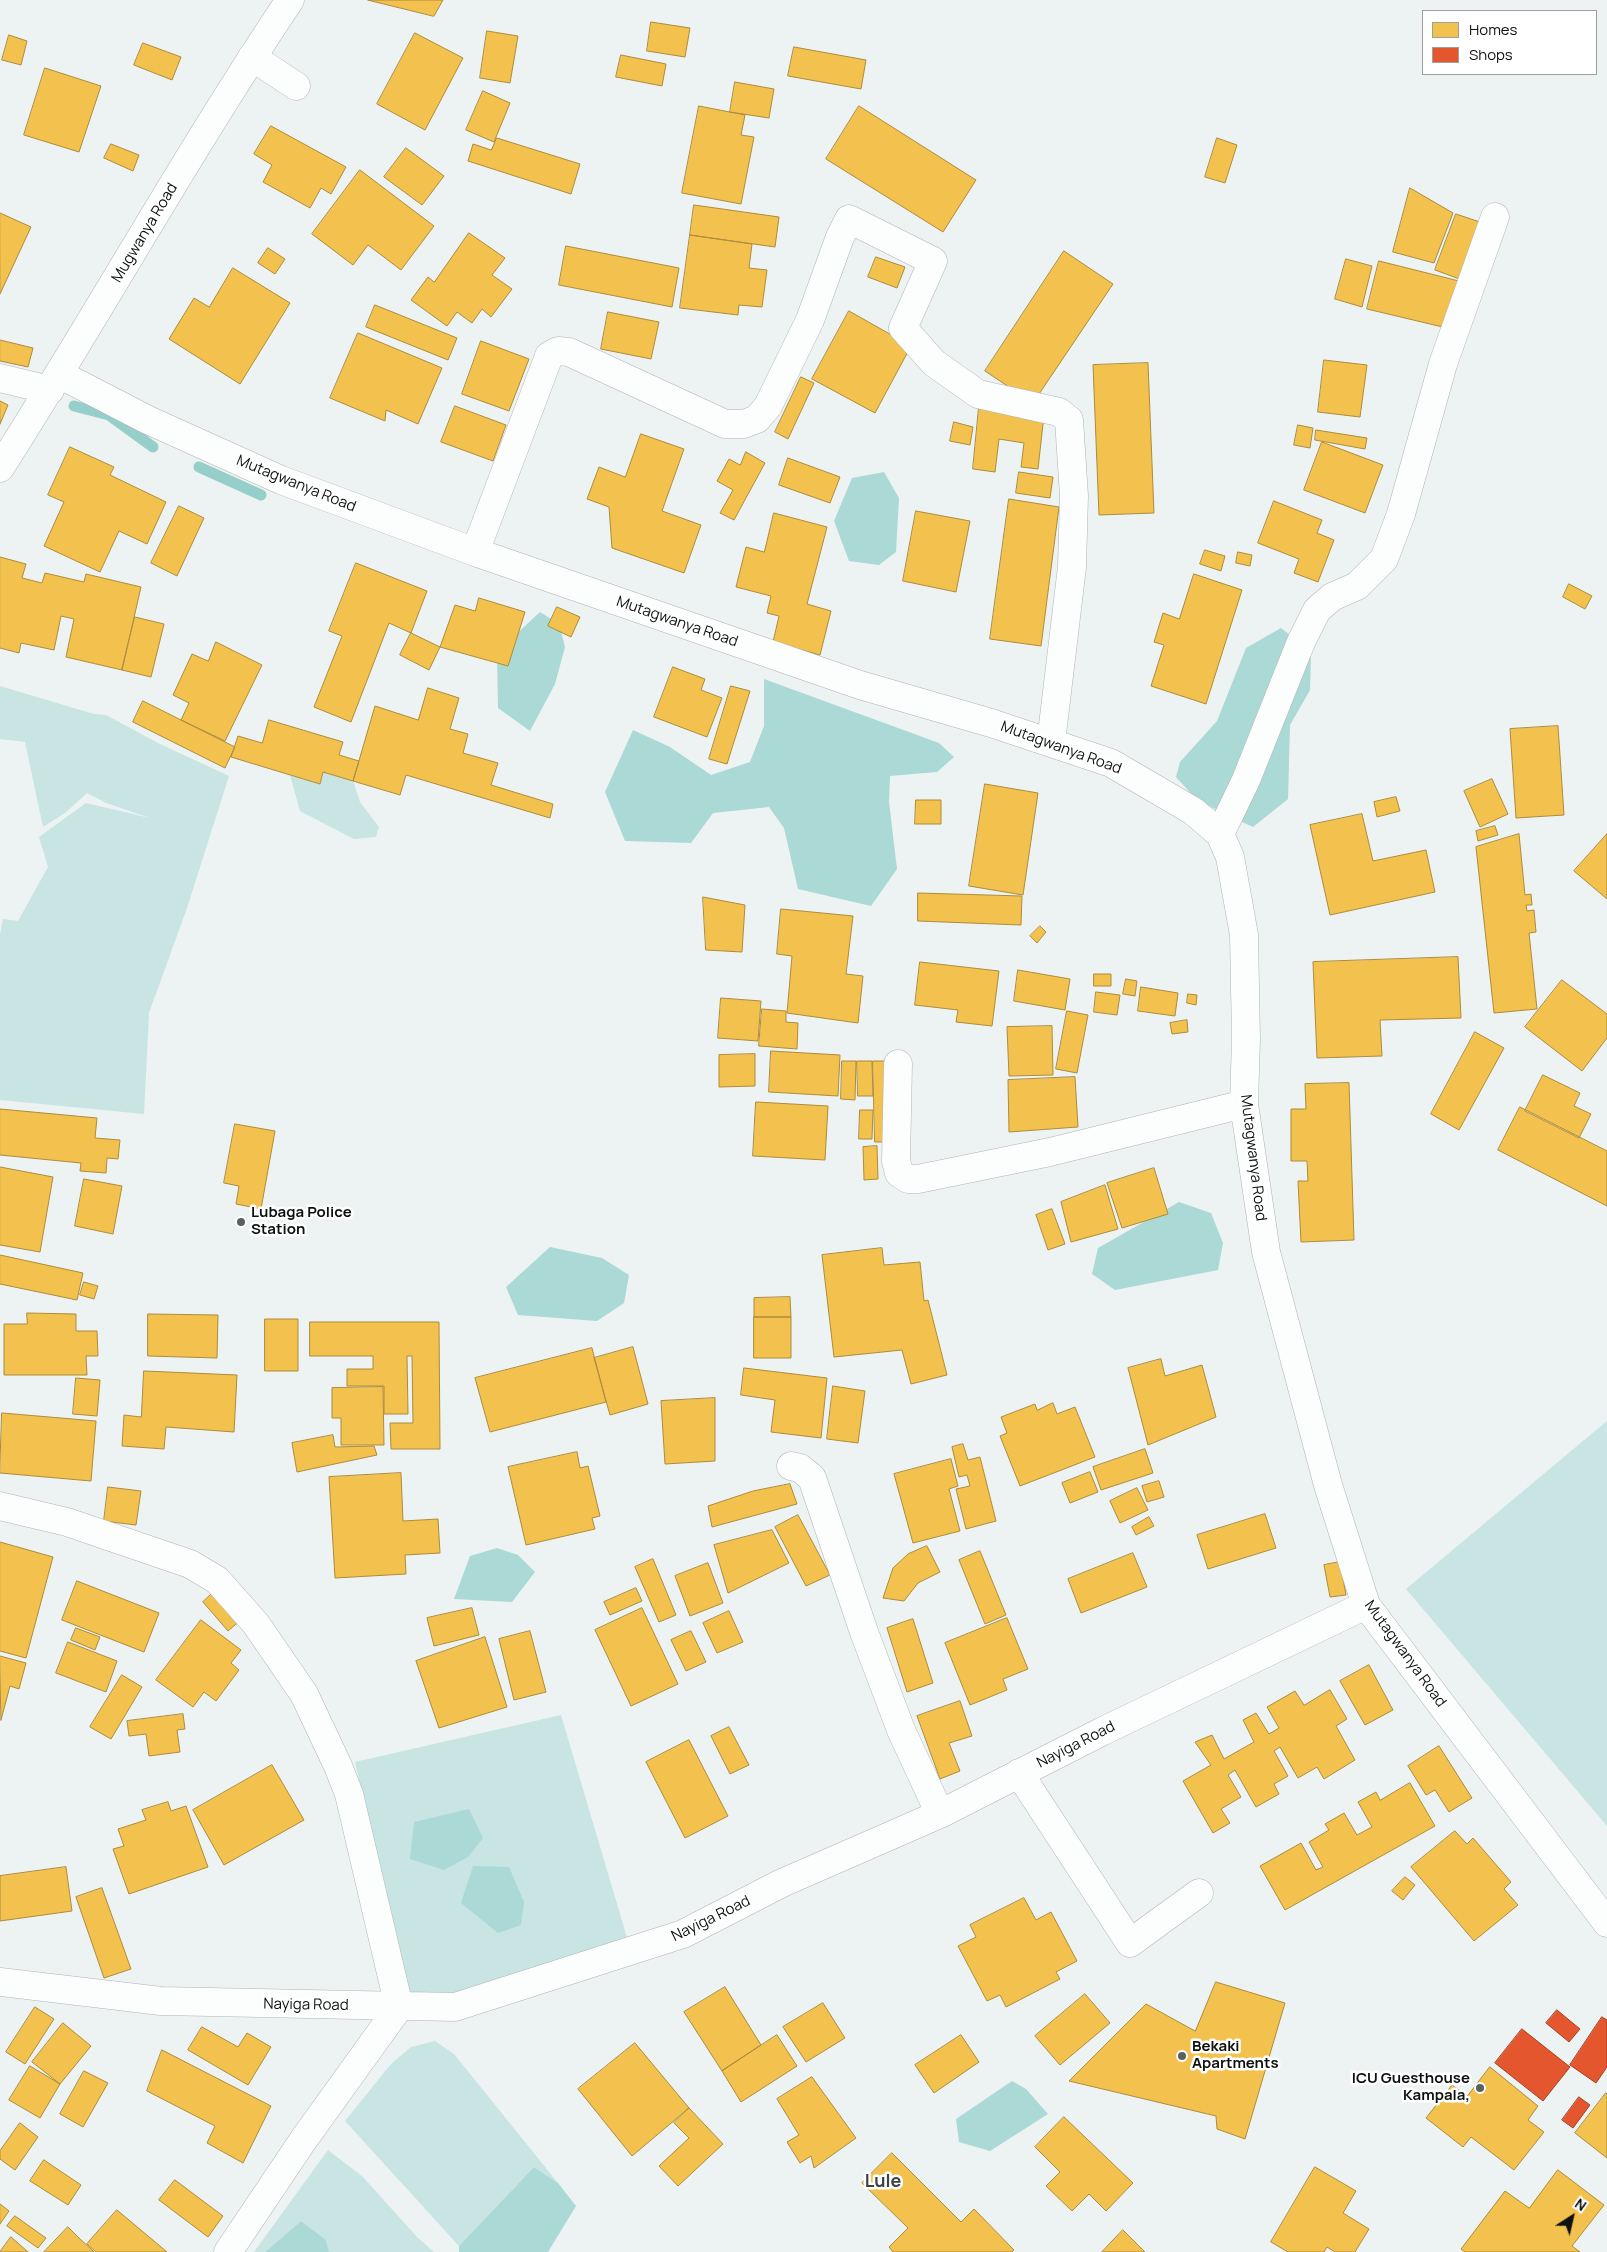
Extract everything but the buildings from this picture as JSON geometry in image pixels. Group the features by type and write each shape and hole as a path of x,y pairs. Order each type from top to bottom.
{"street":[{"name":"Mugwanya Road","path":"0,468 252,57 290,0"},
{"path":"252,57 296,86"},
{"path":"1220,834 1246,780 1301,642 1317,610 1332,597 1357,586 1384,559 1401,514 1443,364 1495,217"},
{"path":"475,552 549,356 558,351 569,352 725,424 744,424 757,418 768,406 810,320 840,237 850,219 934,261 903,328 934,363 978,394 1059,412 1069,420 1074,496 1072,567 1051,742"},
{"name":"Mutagwanya Road","path":"0,378 54,382 148,420 281,480 475,552 860,685 1051,742 1111,763 1193,810 1220,834 1230,857 1244,935 1246,1039 1244,1104 1266,1252 1328,1485 1366,1605 1607,1923"},
{"path":"898,1064 896,1161 899,1173 908,1178 918,1179 1050,1152 1244,1104"},
{"path":"791,1466 800,1468 812,1478 864,1632 901,1730 940,1814"},
{"path":"0,1506 67,1522 190,1564 217,1580 251,1618 304,1694 349,1794 399,2007 304,2138 228,2252"},
{"name":"Nayiga Road","path":"0,1982 161,2001 455,2007 653,1946 682,1934 782,1883 940,1814 1103,1731 1366,1605"},
{"path":"1019,1773 1130,1943 1199,1892"}],"shaded area":[{"path":"884,472 899,498 896,552 879,565 849,561 834,521 852,478"},
{"path":"540,612 559,624 565,647 555,684 530,731 498,708 497,652"},
{"path":"1281,628 1311,652 1310,690 1290,725 1288,799 1253,827 1198,801 1176,777 1180,762 1217,721 1246,648"},
{"path":"764,679 939,743 954,757 937,772 890,776 889,802 897,869 871,906 798,889 784,828 769,807 713,813 691,843 625,841 605,792 633,730 670,747 711,775 750,762 764,726"},
{"path":"0,686 94,714 106,715 160,744 229,776 187,908 149,1013 144,1114 0,1100 0,934 3,919 18,921 48,867 39,837 86,803 150,818 106,803 87,793 65,813 43,827 25,742 0,739"},
{"path":"323,772 353,781 360,802 379,827 376,837 354,839 300,811 290,775 320,784"},
{"path":"1179,1202 1211,1213 1223,1243 1218,1270 1115,1290 1092,1274 1098,1248"},
{"path":"550,1247 602,1258 629,1275 624,1303 597,1321 518,1315 506,1287"},
{"path":"1607,1421 1607,1826 1406,1589"},
{"path":"497,1548 518,1555 535,1572 512,1602 454,1599 470,1556"},
{"path":"561,1715 631,1951 440,2002 409,1992 355,1762"},
{"path":"469,1809 483,1838 468,1857 444,1870 410,1859 414,1822"},
{"path":"473,1866 509,1867 524,1902 521,1925 498,1933 461,1903"},
{"path":"435,2041 454,2054 558,2183 534,2167 459,2246 345,2121 391,2064 411,2047"},
{"path":"1012,2081 1026,2089 1048,2114 990,2151 959,2142 956,2119"},
{"path":"328,2150 363,2177 417,2237 434,2252 329,2252 326,2240 301,2221 265,2252 254,2252"},
{"path":"534,2167 558,2183 576,2206 548,2252 459,2252 459,2246"},
{"path":"301,2221 326,2240 329,2252 265,2252"}],"waterway":[{"path":"74,406 109,415 153,447"},
{"path":"199,467 261,495"}],"place":[{"name":"Lubaga Police Station","path":"241,1222"},
{"name":"Bekaki Apartments","path":"1182,2056"},
{"name":"ICU Guesthouse Kampala,","path":"1480,2088"}],"district":[{"name":"Lule","path":"883,2182"}]}
